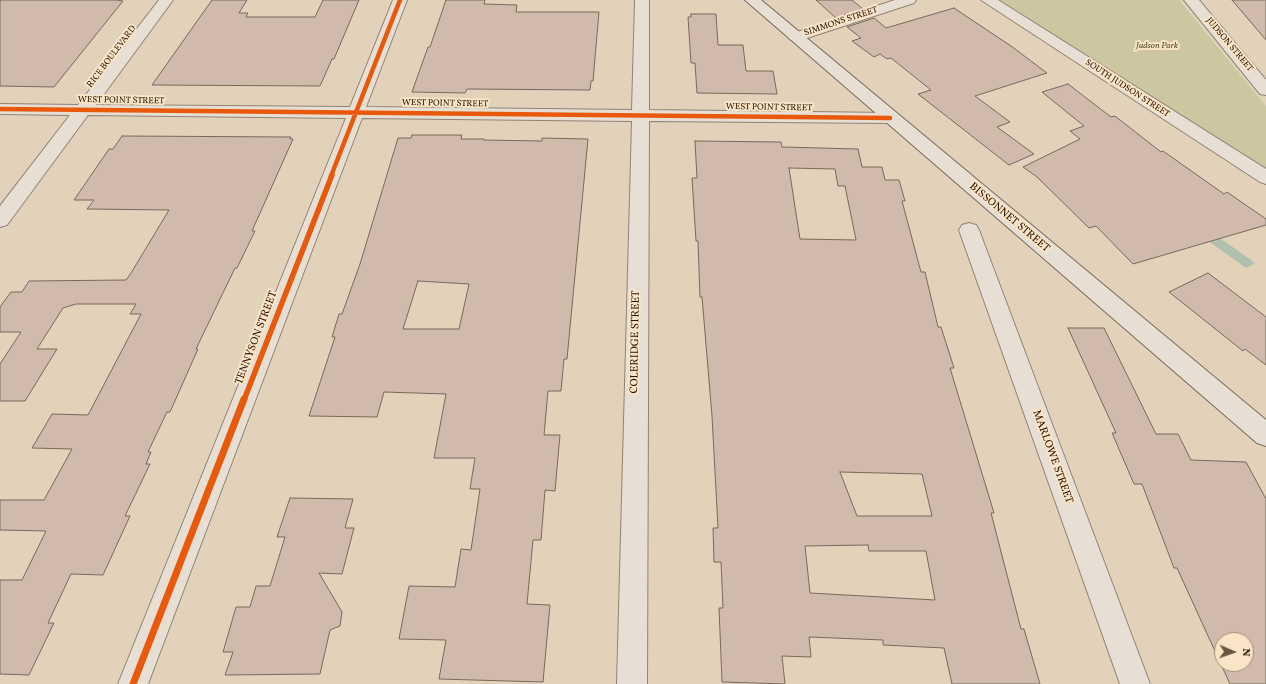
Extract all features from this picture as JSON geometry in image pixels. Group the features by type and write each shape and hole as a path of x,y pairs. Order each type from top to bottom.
{"street":[{"name":"RICE BOULEVARD","path":"0,220 166,0"},
{"name":"TENNYSON STREET","path":"133,684 400,0"},
{"name":"COLERIDGE STREET","path":"632,684 642,0"},
{"name":"BISSONNET STREET","path":"752,0 1266,435"},
{"name":"SIMMONS STREET","path":"796,37 909,0"},
{"name":"SOUTH JUDSON STREET","path":"988,0 1266,178"},
{"name":"JUDSON STREET","path":"1191,0 1266,90"},
{"name":"WEST POINT STREET","path":"0,109 890,118"},
{"name":"MARLOWE STREET","path":"969,230 1135,684"}],"green space":[{"name":"Judson Park","path":"1000,0 1179,0 1266,106 1266,168"}],"shaded area":[{"path":"1216,235 1255,263 1246,268 1207,240"}],"building":[{"path":"0,0 123,1 54,87 0,86"},
{"path":"212,0 247,0 239,13 248,13 246,17 315,17 323,0 359,0 334,59 332,59 320,86 152,85"},
{"path":"446,0 485,0 484,4 517,5 516,12 599,12 593,81 591,81 590,90 467,89 465,93 412,92 428,47 430,47"},
{"path":"816,0 852,0 863,9 836,18"},
{"path":"1232,0 1266,0 1266,40"},
{"path":"954,8 1011,46 1047,73 975,96 1010,122 997,127 1034,154 1009,165 918,94 931,90 891,58 887,59 880,54 874,57 852,41 861,38 847,27 874,18 886,28"},
{"path":"691,14 716,14 718,45 743,45 746,71 773,71 777,94 697,93 695,63 691,63 688,17 691,17"},
{"path":"1068,84 1111,117 1115,116 1161,152 1163,151 1224,194 1227,192 1266,219 1266,225 1133,264 1096,226 1089,228 1037,177 1023,167 1080,139 1070,131 1084,126 1042,92"},
{"path":"412,135 462,135 461,139 484,140 542,141 542,138 588,139 567,359 564,359 561,391 548,391 544,435 560,435 555,491 545,490 541,540 533,540 527,604 550,605 543,682 439,679 446,640 399,639 409,586 455,587 461,549 471,550 480,489 470,489 475,458 434,458 446,394 384,392 377,417 309,416 335,337 332,337 339,314 342,314 360,264 398,138 411,138","holes":["418,281 469,284 459,329 403,329"]},
{"path":"122,136 291,137 290,139 293,139 252,231 255,231 237,268 235,268 196,349 198,349 170,412 167,412 148,452 151,452 146,464 150,464 125,516 130,516 103,575 71,574 48,623 54,623 29,675 0,674 0,580 22,580 46,531 0,530 0,500 44,500 72,449 32,448 52,414 88,415 141,314 130,314 136,304 76,304 63,308 37,349 57,349 25,401 0,401 0,364 21,332 0,332 0,307 11,292 22,292 29,281 126,280 131,273 169,210 87,209 94,200 74,200 109,149 113,149"},
{"path":"695,141 781,142 782,147 858,149 862,167 882,167 885,180 899,180 905,201 902,201 921,272 925,272 938,327 941,327 954,368 950,368 994,513 991,513 1021,629 1024,629 1040,684 952,684 944,648 883,645 883,640 809,637 811,657 782,656 785,684 722,682 719,608 723,608 721,562 714,562 713,528 718,528 712,416 702,297 700,297 698,241 696,241 692,178 697,178","holes":["789,168 835,169 838,186 845,186 856,240 800,239","840,472 922,474 932,516 857,516","868,545 869,551 926,551 935,600 810,593 805,546"]},
{"path":"1208,273 1266,317 1266,365 1245,349 1243,351 1169,292"},
{"path":"1068,328 1104,328 1156,434 1178,434 1191,460 1246,462 1266,499 1266,684 1230,684 1225,672 1254,672 1254,632 1214,632 1214,649 1177,568 1174,568 1142,484 1134,484 1112,433 1116,433"},
{"path":"290,498 353,499 345,528 354,528 342,574 319,573 342,612 340,626 330,630 320,674 225,675 233,652 223,652 236,607 250,607 256,586 270,586 285,537 277,537"}],"cycle path":[{"path":"133,684 400,0"},
{"path":"0,109 890,118"}]}
